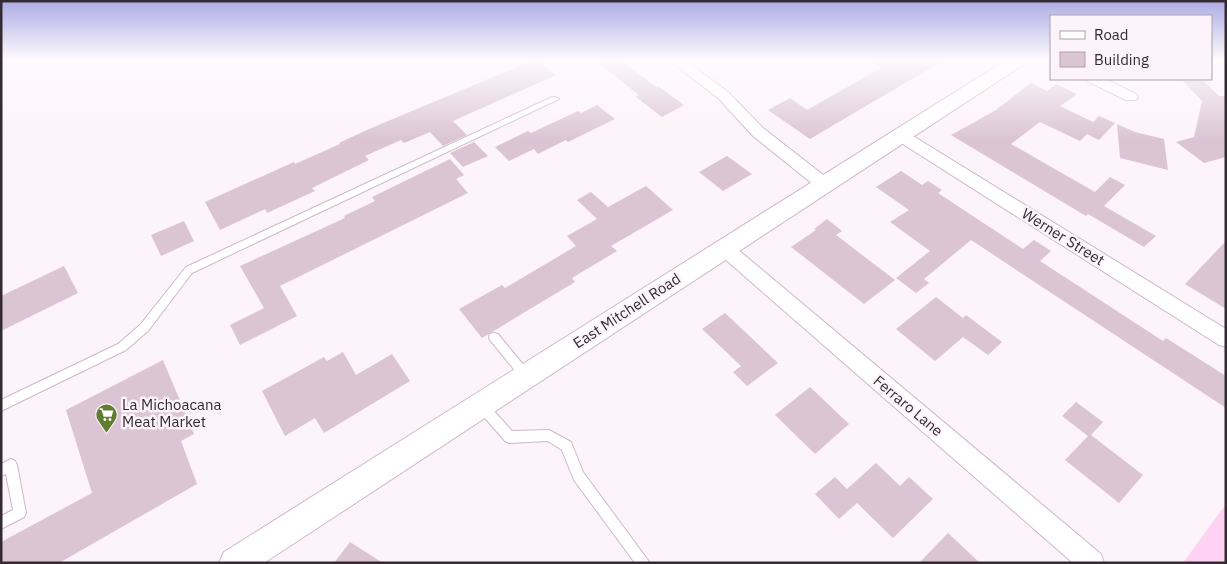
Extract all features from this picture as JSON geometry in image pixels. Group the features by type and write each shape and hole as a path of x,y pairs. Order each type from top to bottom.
{"street":[{"path":"711,86 723,95 758,132 825,185"},
{"name":"East Mitchell Road","path":"235,563 977,86"},
{"path":"1109,86 1131,97"},
{"name":"Werner Street","path":"900,135 1226,340"},
{"name":"Ferraro Lane","path":"724,248 1092,563"}],"lane":[{"path":"1,406 122,347 144,328 189,270 555,99"},
{"path":"494,337 527,376"},
{"path":"482,405 509,437 549,435 567,446 578,476 643,563"},
{"path":"1,470 11,465 20,513 1,523"}],"shaded area":[{"path":"1226,504 1226,563 1183,563"}],"building":[{"path":"471,86 531,86 453,121 467,135 443,146 430,132 404,143 401,140 365,156 369,160 312,188 315,191 267,213 265,209 220,230 205,202 294,162 295,164 340,144 369,129"},
{"path":"628,86 658,86 684,105 662,117 636,97 639,95"},
{"path":"849,86 899,86 810,139 768,110 790,98 807,110"},
{"path":"1027,86 1038,86 1047,91 1053,86 1061,86 1077,94 1060,106 1093,122 1099,116 1115,123 1099,140 1087,134 1080,141 1040,122 1011,144 1095,192 1110,177 1125,185 1104,206 1156,236 1144,247 1088,214 1086,216 951,135 996,110"},
{"path":"1188,86 1209,86 1219,96 1226,96 1226,157 1204,163 1176,142 1194,137 1202,101"},
{"path":"597,105 615,119 568,142 566,140 538,154 534,149 509,161 495,147 528,131 531,133 578,111 581,113"},
{"path":"1117,124 1135,132 1164,139 1168,170 1120,158"},
{"path":"474,142 488,156 463,167 450,153"},
{"path":"727,156 752,174 723,191 699,172"},
{"path":"450,159 464,175 456,179 468,193 280,286 297,316 240,345 230,325 264,308 240,266 345,218 344,216 375,201 372,197"},
{"path":"901,171 922,185 928,181 942,190 938,193 1023,249 1034,240 1051,251 1040,261 1163,341 1166,338 1226,376 1226,408 971,240 924,279 929,283 916,293 896,278 930,251 890,222 909,210 876,187"},
{"path":"646,186 673,210 611,246 617,251 572,278 575,282 482,338 459,309 502,285 505,288 576,246 567,236 597,219 577,200 591,192 608,207"},
{"path":"827,219 842,231 836,235 895,280 864,304 791,247 816,230 814,229"},
{"path":"184,221 194,241 161,256 151,235"},
{"path":"1226,241 1226,309 1185,284"},
{"path":"64,266 78,293 1,331 1,296"},
{"path":"936,297 963,318 966,315 1002,342 988,355 963,337 935,361 896,329"},
{"path":"725,313 778,363 747,386 733,372 741,366 702,329"},
{"path":"343,352 356,375 392,354 410,381 324,433 315,418 285,436 262,391 324,357 327,361"},
{"path":"163,360 194,434 181,441 197,484 59,563 1,563 1,542 92,493 66,410"},
{"path":"810,387 849,424 815,454 775,415"},
{"path":"1076,402 1103,422 1091,435 1143,475 1119,503 1065,460 1088,436 1062,416"},
{"path":"876,463 900,486 909,477 933,499 893,538 857,503 839,519 815,494 835,477 847,489"},
{"path":"948,533 980,563 919,563"},
{"path":"350,542 383,563 334,563"}],"place":[{"name":"La Michoacana Meat Market","path":"106,433"}]}
